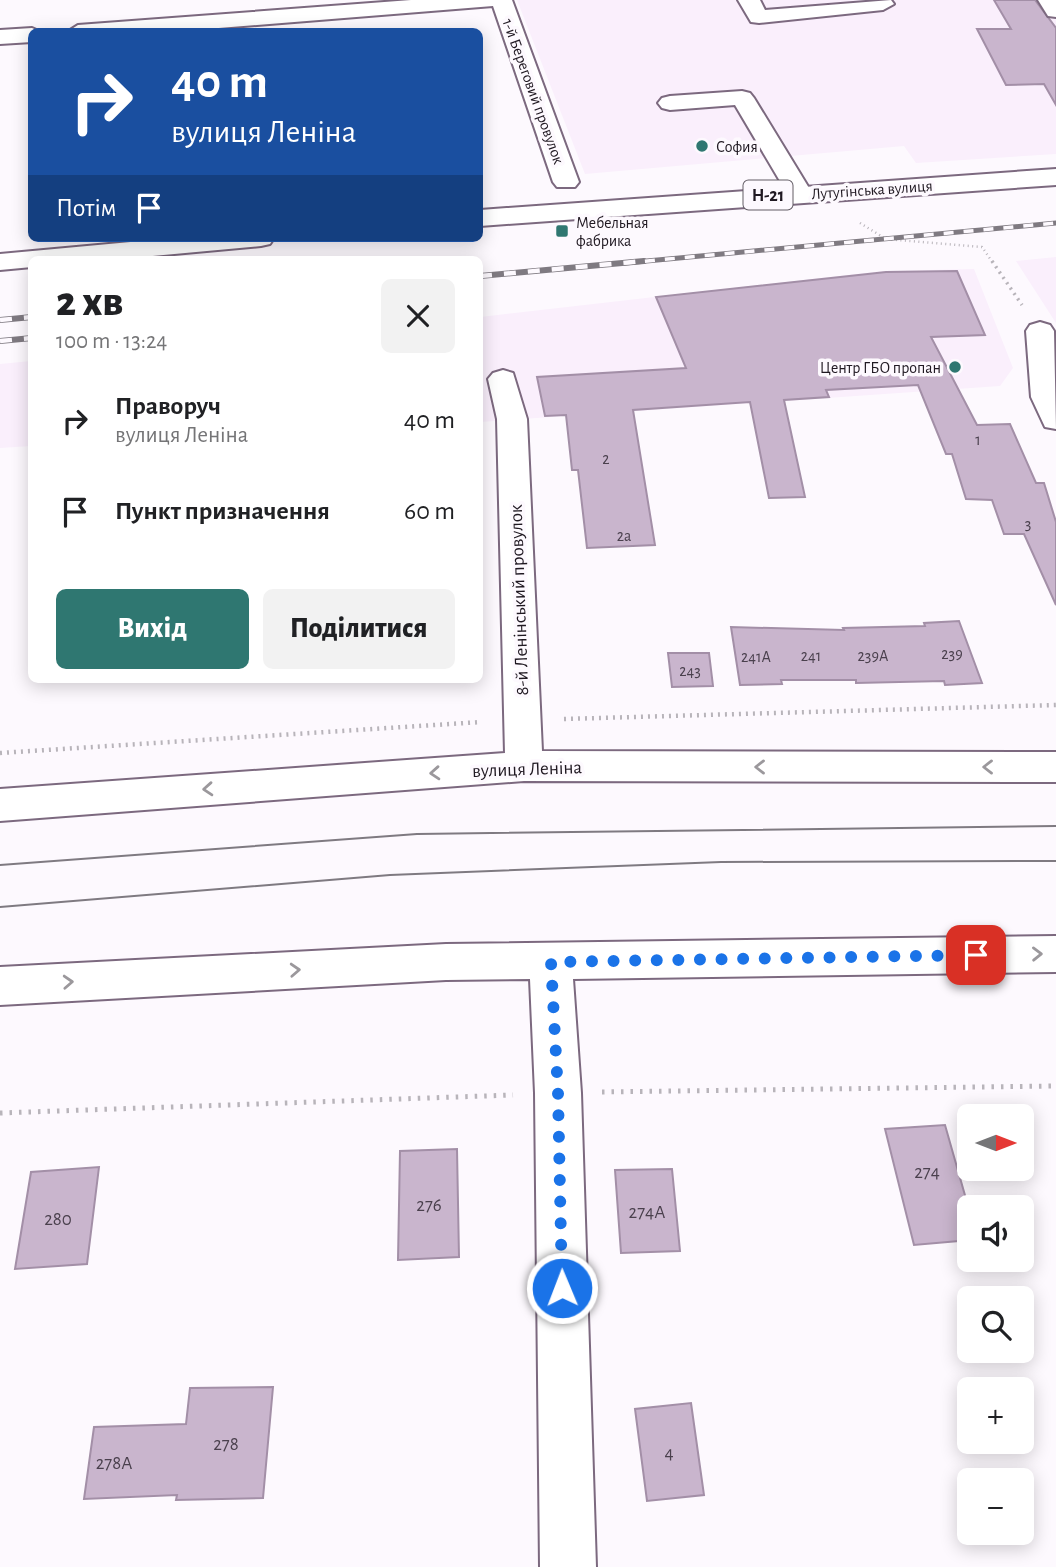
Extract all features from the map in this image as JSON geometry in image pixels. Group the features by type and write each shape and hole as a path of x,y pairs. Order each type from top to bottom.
{"street":[{"path":"130,28 494,0"},
{"name":"1-й Береговий провулок","path":"501,0 566,182"},
{"path":"749,0 759,17 883,4"},
{"path":"1049,0 1056,11"},
{"path":"0,37 28,35"},
{"path":"670,103 742,98 799,193"},
{"name":"Лутугінська вулиця","path":"483,218 799,193 1056,177"},
{"path":"65,256 218,242"},
{"path":"0,262 28,259"},
{"path":"1040,331 1046,397 1056,419"},
{"name":"8-й Ленінський провулок","path":"503,379 512,434 524,766"},
{"name":"вулиця Леніна","path":"0,805 524,766 1056,767"},
{"path":"0,986 446,962 1056,954"},
{"path":"551,962 558,1093 568,1567"}],"path":[{"path":"830,192 850,217 886,239 982,247 1040,331"}],"shaded area":[{"path":"517,0 1056,0 1056,154 916,163 904,146 585,174"},
{"path":"1056,257 1056,323 1016,261"},
{"path":"974,269 1013,368 1000,386 483,422 483,317 883,271"},
{"path":"28,361 28,446 0,448 0,364"}],"building":[{"path":"994,0 1035,0 1056,28 1056,105 1044,84 1006,85 977,29 1011,29"},
{"path":"957,271 985,335 931,337 977,425 1010,424 1036,483 1044,483 1056,522 1056,605 1024,534 1004,534 992,500 966,499 952,454 946,454 918,385 826,390 829,397 784,400 805,497 769,498 750,402 633,410 655,545 587,548 578,470 572,470 566,415 545,416 537,377 686,368 656,297 886,272"},
{"path":"959,621 982,683 945,685 944,681 856,683 856,680 781,680 782,684 740,685 731,627 844,630 843,628 925,626 924,623"},
{"path":"668,653 709,653 713,686 672,687"},
{"path":"945,1125 957,1167 957,1181 961,1181 965,1195 957,1195 957,1241 914,1245 885,1129"},
{"path":"457,1149 459,1257 398,1260 400,1151"},
{"path":"99,1167 87,1264 15,1269 31,1172"},
{"path":"672,1169 680,1251 621,1253 615,1170"},
{"path":"273,1387 263,1498 176,1500 177,1495 84,1499 94,1427 186,1424 190,1388"},
{"path":"691,1403 704,1495 647,1501 635,1409"}],"tram line":[{"path":"0,865 417,834 1056,826"},
{"path":"0,907 390,875 721,862 1056,861"}],"railway":[{"path":"625,263 1056,223"},
{"path":"483,276 644,261"},
{"path":"0,320 28,317"},
{"path":"0,341 28,338"}],"place":[{"name":"София","path":"702,146"},
{"name":"Мебельная фабрика","path":"562,231"},
{"name":"Центр ГБО пропан","path":"955,367"}],"route":[{"path":"562,1288 558,1093 551,962 976,955"}]}
